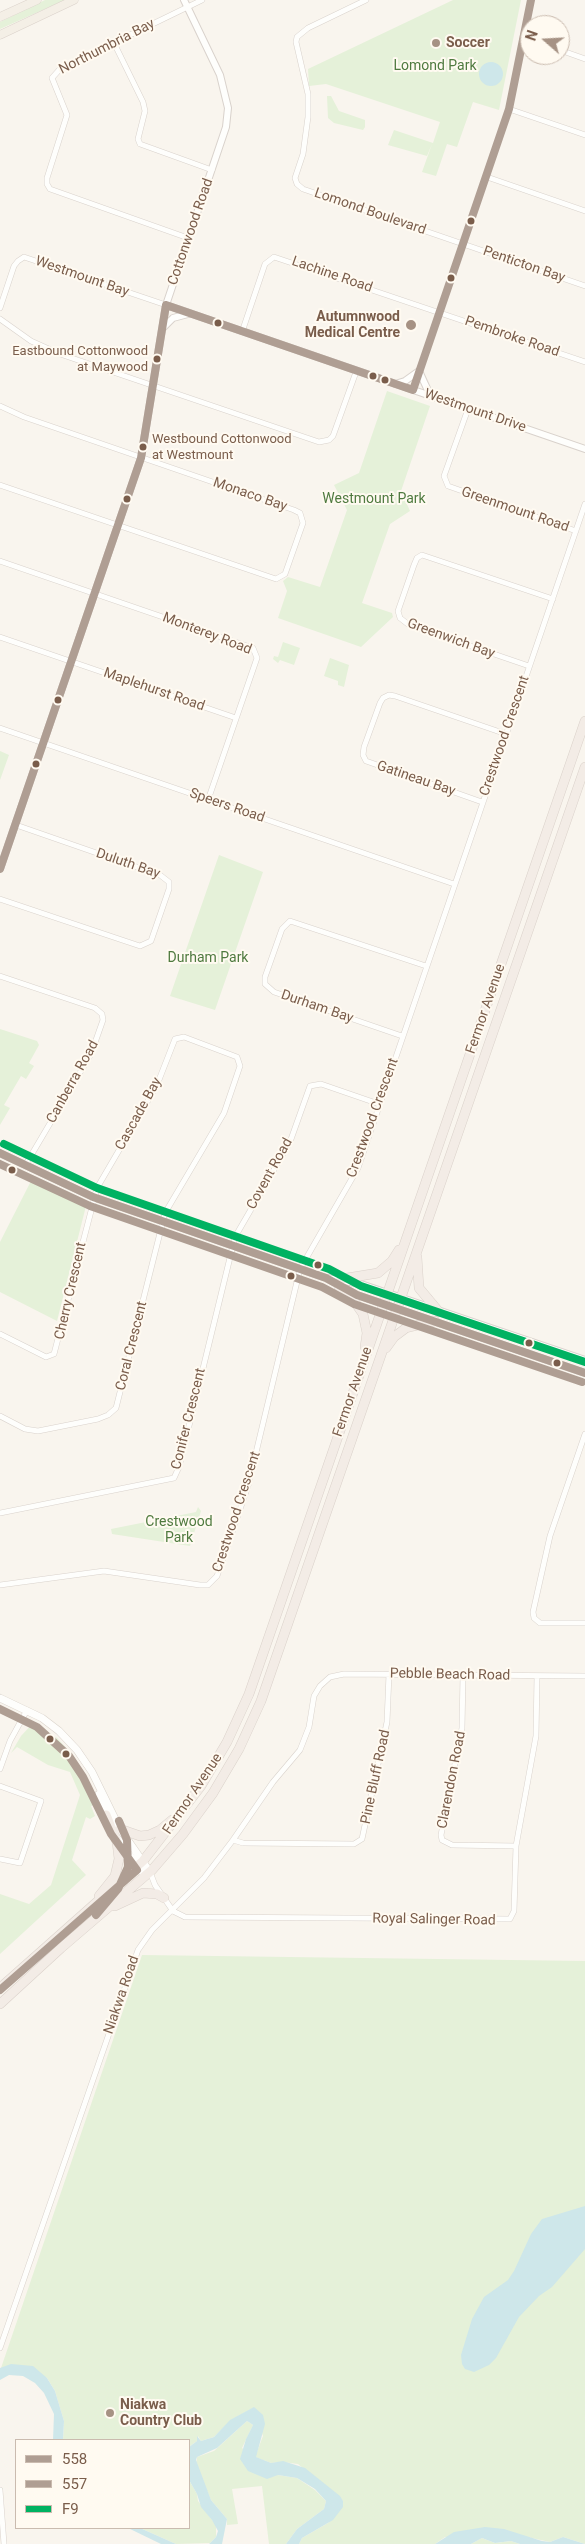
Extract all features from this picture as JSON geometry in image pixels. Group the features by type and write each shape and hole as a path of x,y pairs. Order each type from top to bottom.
{"highway":[{"name":"Fermor Avenue","path":"0,1988 140,1864 201,1786 227,1742 249,1694 585,721"},
{"name":"Fermor Avenue","path":"0,2004 148,1874 172,1848 213,1793 239,1749 261,1701 585,767"},
{"path":"364,1362 367,1333 363,1314 340,1283 378,1273 392,1261 406,1240"},
{"path":"417,1247 416,1272 420,1288 439,1312"},
{"path":"380,1356 394,1337 406,1328 435,1321"},
{"path":"120,1829 140,1836 149,1836 160,1830 188,1804"},
{"path":"76,1922 110,1883 118,1866 117,1842 106,1815"},
{"path":"108,1909 144,1893 157,1894 164,1898"}],"main road":[{"path":"0,17 37,0"},
{"path":"0,35 74,0"},
{"path":"0,1699 27,1710 59,1730 77,1750 93,1775 140,1864"},
{"path":"93,1775 106,1815 115,1835 148,1874"}],"street":[{"name":"Cottonwood Road","path":"0,869 141,458 166,305 226,127 228,108 225,90 220,75 184,0"},
{"name":"Northumbria Bay","path":"188,238 54,192 46,184 67,115 52,78 54,73 202,0"},
{"name":"Lomond Boulevard","path":"366,0 308,28 298,36 296,42 308,94 306,134 296,178 297,184 303,189 463,244"},
{"path":"528,15 531,0"},
{"path":"114,43 143,102 145,111 138,139 140,144 212,170"},
{"path":"570,54 585,59"},
{"path":"413,390 509,109 520,57"},
{"path":"509,109 585,135"},
{"path":"486,177 585,210"},
{"name":"Penticton Bay","path":"463,244 585,286"},
{"name":"Lachine Road","path":"242,332 265,264 274,257 439,312"},
{"name":"Westmount Bay","path":"0,308 14,266 18,260 24,258 166,305"},
{"name":"Westmount Drive","path":"166,305 356,372 585,449"},
{"name":"Pembroke Road","path":"439,312 585,362"},
{"path":"162,329 173,318 189,314"},
{"path":"0,319 42,346 323,443 330,440 332,436 356,372"},
{"path":"395,384 419,372"},
{"path":"419,372 431,396"},
{"path":"0,406 24,417 141,458"},
{"name":"Greenmount Road","path":"468,409 444,476 448,486 576,531"},
{"name":"Monaco Bay","path":"118,526 276,579 285,574 303,523 300,513 294,510 141,458"},
{"path":"0,486 118,526"},
{"name":"Crestwood Crescent","path":"0,1584 104,1571 200,1585 208,1585 214,1582 248,1486 300,1270 354,1178 585,504"},
{"name":"Greenwich Bay","path":"529,666 404,622 398,611 404,592 417,558 422,556 553,599"},
{"path":"0,561 95,594"},
{"name":"Monterey Road","path":"95,594 254,648 257,658 208,800"},
{"name":"Maplehurst Road","path":"0,637 236,718"},
{"name":"Gatineau Bay","path":"482,802 366,761 363,756 364,747 383,698 389,695 506,734"},
{"name":"Speers Road","path":"0,728 454,884"},
{"name":"Duluth Bay","path":"0,898 140,946 151,941 168,889 169,882 160,874 16,825"},
{"name":"Durham Bay","path":"402,1036 274,992 265,984 282,929 290,921 426,966"},
{"name":"Canberra Road","path":"0,976 95,1008 102,1014 103,1020 91,1054 26,1164"},
{"name":"Cascade Bay","path":"93,1197 96,1188 157,1084 175,1039 184,1038 233,1054 240,1061 240,1066 224,1113 165,1213 162,1222"},
{"name":"Covent Road","path":"232,1246 235,1237 290,1142 310,1086 321,1084 379,1104"},
{"path":"0,1153 93,1197 340,1283 384,1304 585,1373"},
{"name":"Cherry Crescent","path":"0,1334 46,1357 54,1354 93,1197"},
{"name":"Coral Crescent","path":"0,1416 26,1429 38,1431 98,1419 108,1415 116,1408 162,1222"},
{"name":"Conifer Crescent","path":"0,1513 174,1478 179,1467 232,1246"},
{"path":"340,1283 388,1293 439,1312 585,1360"},
{"path":"506,1345 510,1334"},
{"path":"585,1434 550,1536 533,1612 534,1618 540,1623 585,1623"},
{"name":"Pebble Beach Road","path":"320,1686 330,1677 344,1674 585,1676"},
{"name":"Pine Bluff Road","path":"233,1840 243,1843 354,1844 362,1839 387,1722 389,1674"},
{"name":"Clarendon Road","path":"462,1675 462,1728 441,1835 442,1840 452,1845 516,1846"},
{"name":"Royal Salinger Road","path":"173,1911 185,1917 505,1921 510,1919 514,1911 516,1846 536,1736 537,1676"},
{"name":"Niakwa Road","path":"0,2348 138,1950 152,1930 204,1878 233,1840 268,1787 300,1750 309,1727 314,1696 320,1686"},
{"path":"0,1769 1,1761 10,1741 27,1710"},
{"path":"0,1786 37,1798 41,1801 41,1807 20,1863 0,1859"},
{"path":"148,1874 173,1911"},
{"path":"0,2490 4,2544"}],"green space":[{"path":"45,0 65,0 0,29 0,22"},
{"name":"Lomond Park","path":"453,0 521,0 499,110 473,102 457,147 447,144 436,176 422,172 432,144 427,156 388,145 394,130 433,143 440,122 326,84 309,86 308,69"},
{"path":"327,96 331,96 339,111 365,120 363,130 334,123 328,118"},
{"name":"Westmount Park","path":"387,391 430,406 401,491 410,511 390,524 362,603 392,613 393,617 361,647 278,618 287,591 283,581 288,577 320,587 347,510 334,485 359,473"},
{"path":"283,642 300,648 294,665 280,660 278,663 273,659 274,656 278,657"},
{"path":"330,658 349,665 344,687 338,685 338,681 324,676"},
{"path":"0,751 9,755 0,780"},
{"name":"Durham Park","path":"219,855 263,872 215,1010 170,996"},
{"path":"0,1029 37,1041 39,1045 29,1063 34,1066 26,1079 21,1076 4,1105 10,1108 0,1125"},
{"path":"32,1179 86,1206 57,1321 0,1292 0,1242"},
{"name":"Crestwood Park","path":"198,1507 201,1511 190,1546 112,1534 111,1529 196,1512"},
{"path":"34,1722 57,1738 74,1757 97,1804 91,1806 95,1816 90,1819 86,1817 72,1860 86,1875 0,1954 0,1894 29,1904 51,1885 80,1795 70,1772 48,1765 17,1747 11,1753 21,1736"},
{"name":"Niakwa Country Club","path":"142,1955 585,1961 585,2544 563,2537 550,2542 527,2537 445,2537 435,2544 299,2544 302,2538 328,2523 343,2501 298,2464 271,2463 255,2457 263,2436 253,2408 231,2420 214,2437 201,2441 198,2436 197,2441 190,2446 190,2439 63,2439 64,2421 55,2391 47,2378 1,2368"},
{"path":"247,2421 253,2425 242,2448 278,2475 297,2478 315,2490 326,2501 324,2509 297,2529 286,2544 269,2544 262,2486 232,2489 238,2524 227,2525 227,2519 211,2500 196,2465 197,2457 214,2451"},
{"path":"190,2482 197,2494 198,2501 216,2525 216,2537 210,2543 176,2544 142,2529 190,2529"},
{"path":"482,2538 495,2543 511,2541 520,2544 471,2544"}],"water":[{"path":"491,62 496,63 502,69 502,79 496,85 491,86 486,85 480,79 479,74 480,69 486,63"},
{"path":"585,2206 585,2249 552,2287 539,2296 519,2317 496,2358 489,2365 474,2372 465,2369 462,2364 461,2355 472,2319 484,2297 508,2280 531,2234 542,2219"},
{"path":"11,2364 33,2366 47,2378 55,2391 64,2421 63,2439 53,2439 54,2414 44,2393 35,2383 23,2376 9,2375 0,2380 0,2368"},
{"path":"254,2407 263,2415 265,2424 256,2457 271,2463 283,2461 305,2468 340,2496 343,2501 343,2507 333,2520 302,2538 299,2544 286,2544 297,2529 324,2509 326,2501 315,2489 297,2478 278,2475 267,2479 248,2471 240,2459 246,2439 253,2425 247,2421 217,2448 197,2457 196,2460 211,2500 227,2519 222,2544 209,2544 216,2537 218,2531 201,2507 197,2494 190,2482 190,2446 197,2441 197,2436 201,2441 214,2437 230,2420"},
{"path":"485,2527 504,2529 542,2541 550,2542 563,2537 585,2544 520,2544 511,2541 495,2543 482,2538 471,2544 435,2544 454,2532"},
{"path":"130,2529 142,2529 176,2544 161,2544"}],"transit line":[{"name":"558","path":"0,869 141,458 166,305 413,390 509,109 531,0"},
{"name":"F9","path":"4,1144 97,1188 329,1269 361,1286 585,1362"},
{"name":"558","path":"0,1153 93,1197 326,1278 357,1295 585,1373"},
{"name":"557","path":"0,1164 90,1206 322,1287 354,1304 582,1382"},
{"name":"557","path":"0,1709 37,1727 69,1756 83,1777 111,1834 137,1870 0,1990"},
{"name":"557","path":"96,1915 118,1889 128,1867 127,1840 119,1821"}],"place":[{"name":"Soccer","path":"436,43"},
{"name":"Autumnwood Medical Centre","path":"411,325"},
{"name":"Eastbound Cottonwood at Maywood","path":"157,359"},
{"name":"Westbound Cottonwood at Westmount","path":"143,447"},
{"name":"Niakwa Country Club","path":"110,2413"}]}
